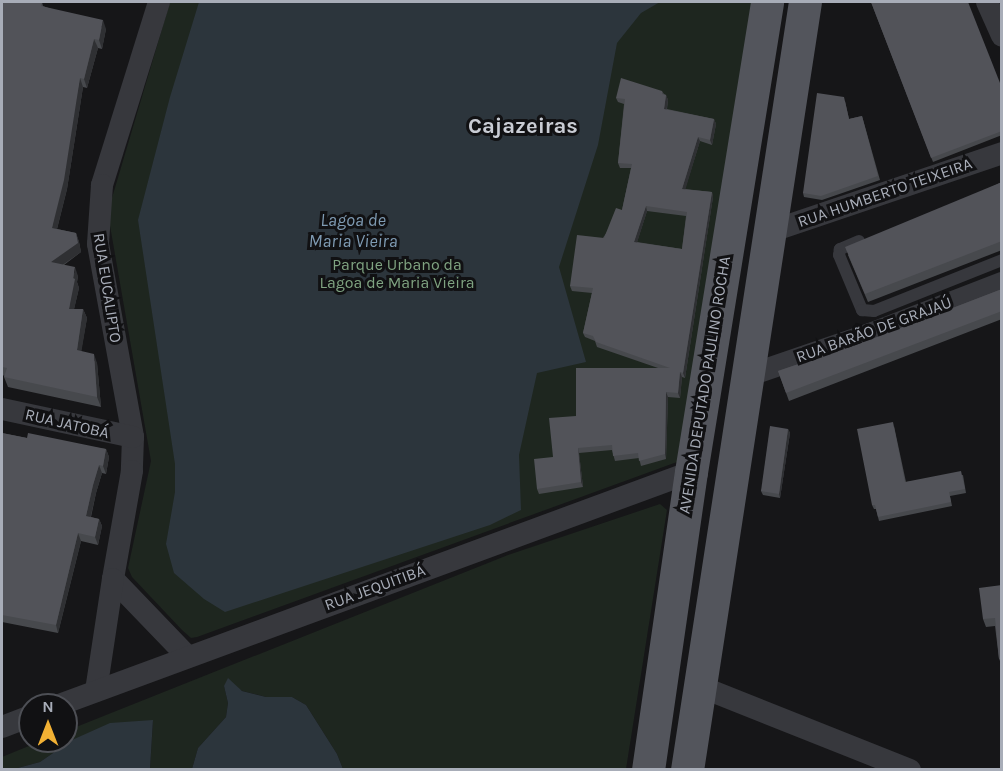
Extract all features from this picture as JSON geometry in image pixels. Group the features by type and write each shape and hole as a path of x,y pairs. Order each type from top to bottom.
{"main road":[{"name":"AVENIDA DEPUTADO PAULINO ROCHA","path":"648,770 691,472 767,2"},
{"path":"687,770 805,2"},
{"path":"661,672 699,686"}],"street":[{"name":"RUA EUCALIPTO","path":"96,691 132,471 133,437 98,244 98,220 102,185 159,2"},
{"path":"987,2 1002,36"},
{"name":"RUA HUMBERTO TEIXEIRA","path":"769,232 1002,153"},
{"name":"RUA BARÃO DE GRAJAÚ","path":"747,376 870,334 1002,283"},
{"name":"RUA JATOBÁ","path":"2,409 133,437"},
{"name":"RUA JEQUITIBÁ","path":"78,698 691,472"},
{"path":"113,579 188,657"},
{"path":"699,686 887,765 910,770"},
{"path":"2,727 18,721"}],"lane":[{"path":"872,236 840,249 839,255 862,310 874,311 1002,260"}],"green space":[{"name":"Lagoa de Maria Vieira","path":"170,2 755,2 677,462 197,637 191,638 182,630 132,577 128,568 151,461 109,220 109,208"},
{"path":"660,504 667,510 626,769 343,769 337,754 306,705 292,697 266,697 224,686 228,703 226,717 198,748 192,769 150,769 153,721 78,739 78,726 508,555"},
{"path":"18,750 18,753 53,753 40,762 2,770 2,757"}],"water":[{"name":"Lagoa de Maria Vieira","path":"199,2 660,2 641,13 617,43 598,145 559,267 586,362 537,373 519,455 521,510 490,525 225,612 204,599 174,573 166,544 175,492 175,464 138,220 170,97"},
{"path":"228,678 242,691 266,697 292,697 306,705 337,754 343,769 192,769 198,748 226,717 228,703 224,686"},
{"path":"153,720 150,769 14,769 40,762 53,753 78,753 78,737 110,723"}],"building":[{"path":"2,2 42,2 41,6 103,20 99,40 94,39 84,79 80,78 64,180 52,228 76,233 78,243 51,262 75,267 69,309 83,309 77,350 94,354 97,397 4,377 7,368 2,367"},
{"path":"871,2 968,2 1002,88 1002,131 931,158"},
{"path":"621,78 662,91 662,94 666,95 664,109 714,119 710,140 698,137 682,189 712,192 683,373 680,372 678,393 666,392 665,454 639,461 638,453 613,456 612,445 578,448 581,482 537,489 534,459 553,457 549,418 576,416 576,368 670,368 596,342 593,336 583,333 593,288 570,286 577,235 604,238 616,208 622,210 632,164 618,163 625,99 616,98","holes":["646,206 687,212 682,249 634,242"]},
{"path":"817,93 844,97 849,119 862,116 878,176 821,196 803,193"},
{"path":"1002,182 1002,241 865,294 845,247"},
{"path":"1002,289 1002,311 786,393 778,371 872,339"},
{"path":"893,422 905,482 961,471 965,489 949,492 951,502 878,517 875,505 872,505 857,429"},
{"path":"770,426 788,429 779,494 761,491"},
{"path":"2,433 27,438 28,433 106,449 103,466 99,465 93,485 86,516 99,519 95,537 78,533 56,625 2,615"},
{"path":"1002,585 1002,659 999,659 995,618 983,619 979,588"}],"district":[{"name":"Cajazeiras","path":"523,127"}],"park label":[{"name":"Parque Urbano da Lagoa de Maria Vieira","path":"397,274"}]}
